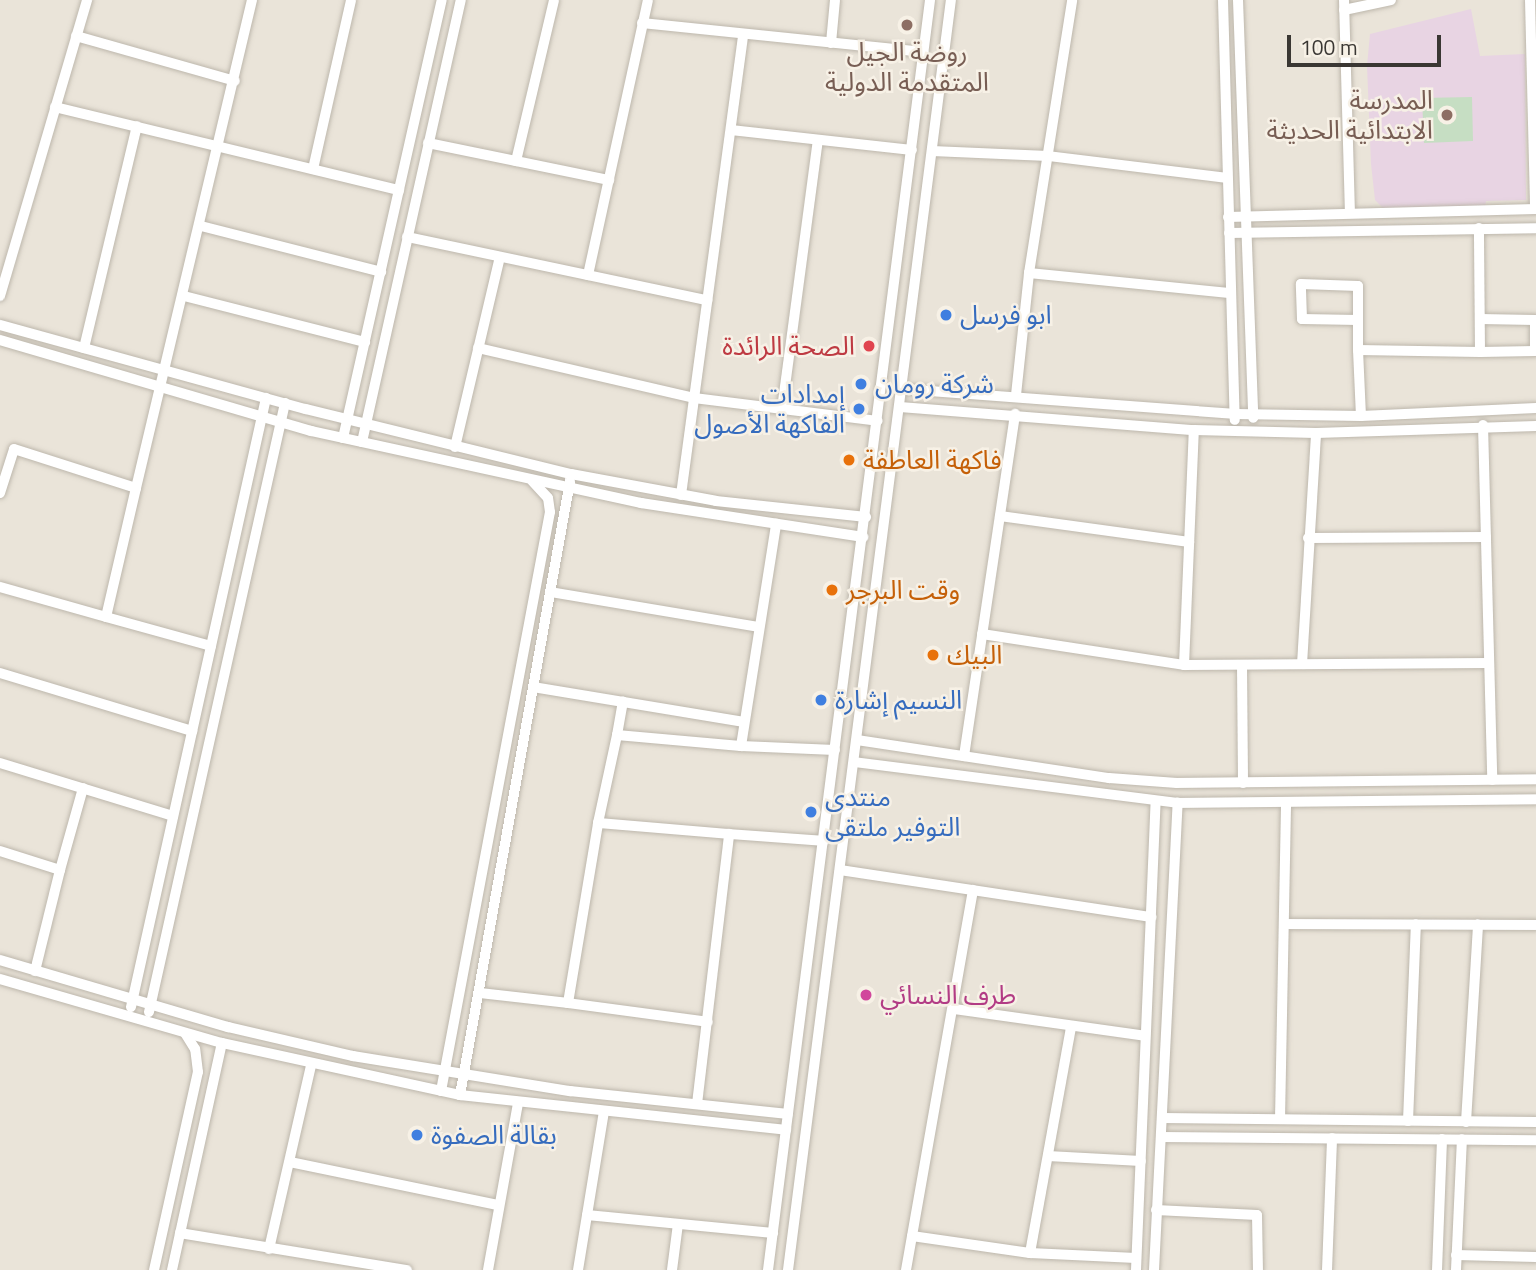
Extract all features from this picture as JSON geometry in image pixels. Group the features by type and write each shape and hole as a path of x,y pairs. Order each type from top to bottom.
{"street":[{"path":"0,296 87,0"},
{"path":"106,617 201,226 252,0"},
{"path":"313,169 351,0"},
{"path":"343,438 442,0"},
{"path":"362,442 461,0"},
{"path":"516,161 554,0"},
{"path":"588,275 648,0"},
{"path":"831,43 835,0"},
{"path":"768,1270 930,0"},
{"path":"788,1270 951,0"},
{"path":"1016,395 1030,273 1072,0"},
{"path":"1223,0 1229,293 1235,429"},
{"path":"1238,0 1253,431"},
{"path":"1350,211 1344,5 1391,0"},
{"path":"1228,217 1350,211 1535,209 1530,0"},
{"path":"642,23 924,52"},
{"path":"681,495 743,35"},
{"path":"76,36 235,81"},
{"path":"55,107 399,190"},
{"path":"84,348 137,126"},
{"path":"730,130 912,150"},
{"path":"782,409 818,140"},
{"path":"428,142 609,180"},
{"path":"932,151 1048,156 1227,178"},
{"path":"201,226 381,272"},
{"path":"1479,228 1480,352"},
{"path":"1229,233 1536,228"},
{"path":"407,237 707,300"},
{"path":"455,447 500,257"},
{"path":"1030,273 1229,293"},
{"path":"1358,320 1301,319 1301,284 1358,286 1361,416"},
{"path":"184,296 365,342"},
{"path":"1358,350 1535,351 1535,320 1480,319"},
{"path":"0,325 285,403 571,474 681,495 866,517"},
{"path":"0,340 281,423 343,438 569,488 863,537"},
{"path":"478,348 694,398 878,421"},
{"path":"903,389 1016,395 1236,414 1361,416 1536,408"},
{"path":"129,1017 266,398"},
{"path":"146,1021 285,403"},
{"path":"900,407 1194,430 1316,433 1483,425 1536,426"},
{"path":"964,756 1015,414"},
{"path":"1483,425 1492,780"},
{"path":"1184,665 1194,430"},
{"path":"1302,664 1316,433"},
{"path":"0,446 136,488"},
{"path":"0,493 13,449"},
{"path":"460,1095 571,474"},
{"path":"441,1091 550,512 548,498 530,479"},
{"path":"1000,516 1189,542"},
{"path":"741,746 776,524"},
{"path":"1308,538 1486,537"},
{"path":"0,587 211,646"},
{"path":"550,592 760,627"},
{"path":"982,634 1184,665 1489,663"},
{"path":"1242,665 1243,783"},
{"path":"0,673 192,731"},
{"path":"533,687 744,722"},
{"path":"569,1003 598,822 623,702"},
{"path":"617,735 741,746 835,750"},
{"path":"857,740 1109,778 1243,783 1536,779"},
{"path":"854,762 1156,802 1536,799"},
{"path":"0,763 173,816"},
{"path":"35,971 83,788"},
{"path":"912,1236 1030,1253 1136,1264 1156,802"},
{"path":"1280,1119 1286,802"},
{"path":"1154,1270 1178,803"},
{"path":"598,822 824,841"},
{"path":"697,1104 729,834"},
{"path":"0,851 60,870"},
{"path":"840,870 1151,917"},
{"path":"906,1270 973,890"},
{"path":"1284,924 1536,925"},
{"path":"1408,1121 1416,924"},
{"path":"1466,1122 1478,925"},
{"path":"0,960 293,1044 463,1076 788,1114"},
{"path":"0,979 222,1043 311,1065 460,1095 786,1130"},
{"path":"480,993 708,1022"},
{"path":"954,1009 1145,1036"},
{"path":"1030,1253 1071,1027"},
{"path":"154,1270 198,1072 195,1049 185,1033"},
{"path":"172,1270 222,1043"},
{"path":"269,1249 311,1065"},
{"path":"488,1270 518,1103"},
{"path":"578,1270 604,1112"},
{"path":"1162,1118 1536,1122"},
{"path":"1161,1137 1536,1140"},
{"path":"1326,1270 1332,1138"},
{"path":"1437,1270 1441,1139"},
{"path":"1456,1270 1462,1139"},
{"path":"1048,1156 1141,1161"},
{"path":"290,1162 498,1205"},
{"path":"1156,1210 1257,1215 1258,1270"},
{"path":"587,1214 773,1233"},
{"path":"672,1270 678,1224"},
{"path":"180,1233 407,1270"},
{"path":"1456,1255 1536,1257"},
{"path":"1514,1256 1514,1270"}],"shaded area":[{"name":"المدرسة الابتدائية الحديثة","path":"1471,9 1480,56 1525,54 1526,200 1486,201 1485,207 1383,208 1375,200 1371,164 1367,66 1370,34"}],"green space":[{"path":"1472,97 1473,141 1424,143 1422,98"}],"place":[{"name":"روضة الجيل المتقدمة الدولية","path":"907,25"},
{"name":"المدرسة الابتدائية الحديثة","path":"1447,115"},
{"name":"ابو فرسل","path":"946,315"},
{"name":"الصحة الرائدة","path":"869,346"},
{"name":"شركة رومان","path":"861,384"},
{"name":"إمدادات الفاكهة الأصول","path":"859,409"},
{"name":"فاكهة العاطفة","path":"849,460"},
{"name":"وقت البرجر","path":"832,590"},
{"name":"البيك","path":"933,655"},
{"name":"النسيم إشارة","path":"821,700"},
{"name":"منتدى التوفير ملتقى","path":"811,812"},
{"name":"طرف النسائي","path":"866,995"},
{"name":"بقالة الصفوة","path":"417,1135"}]}
